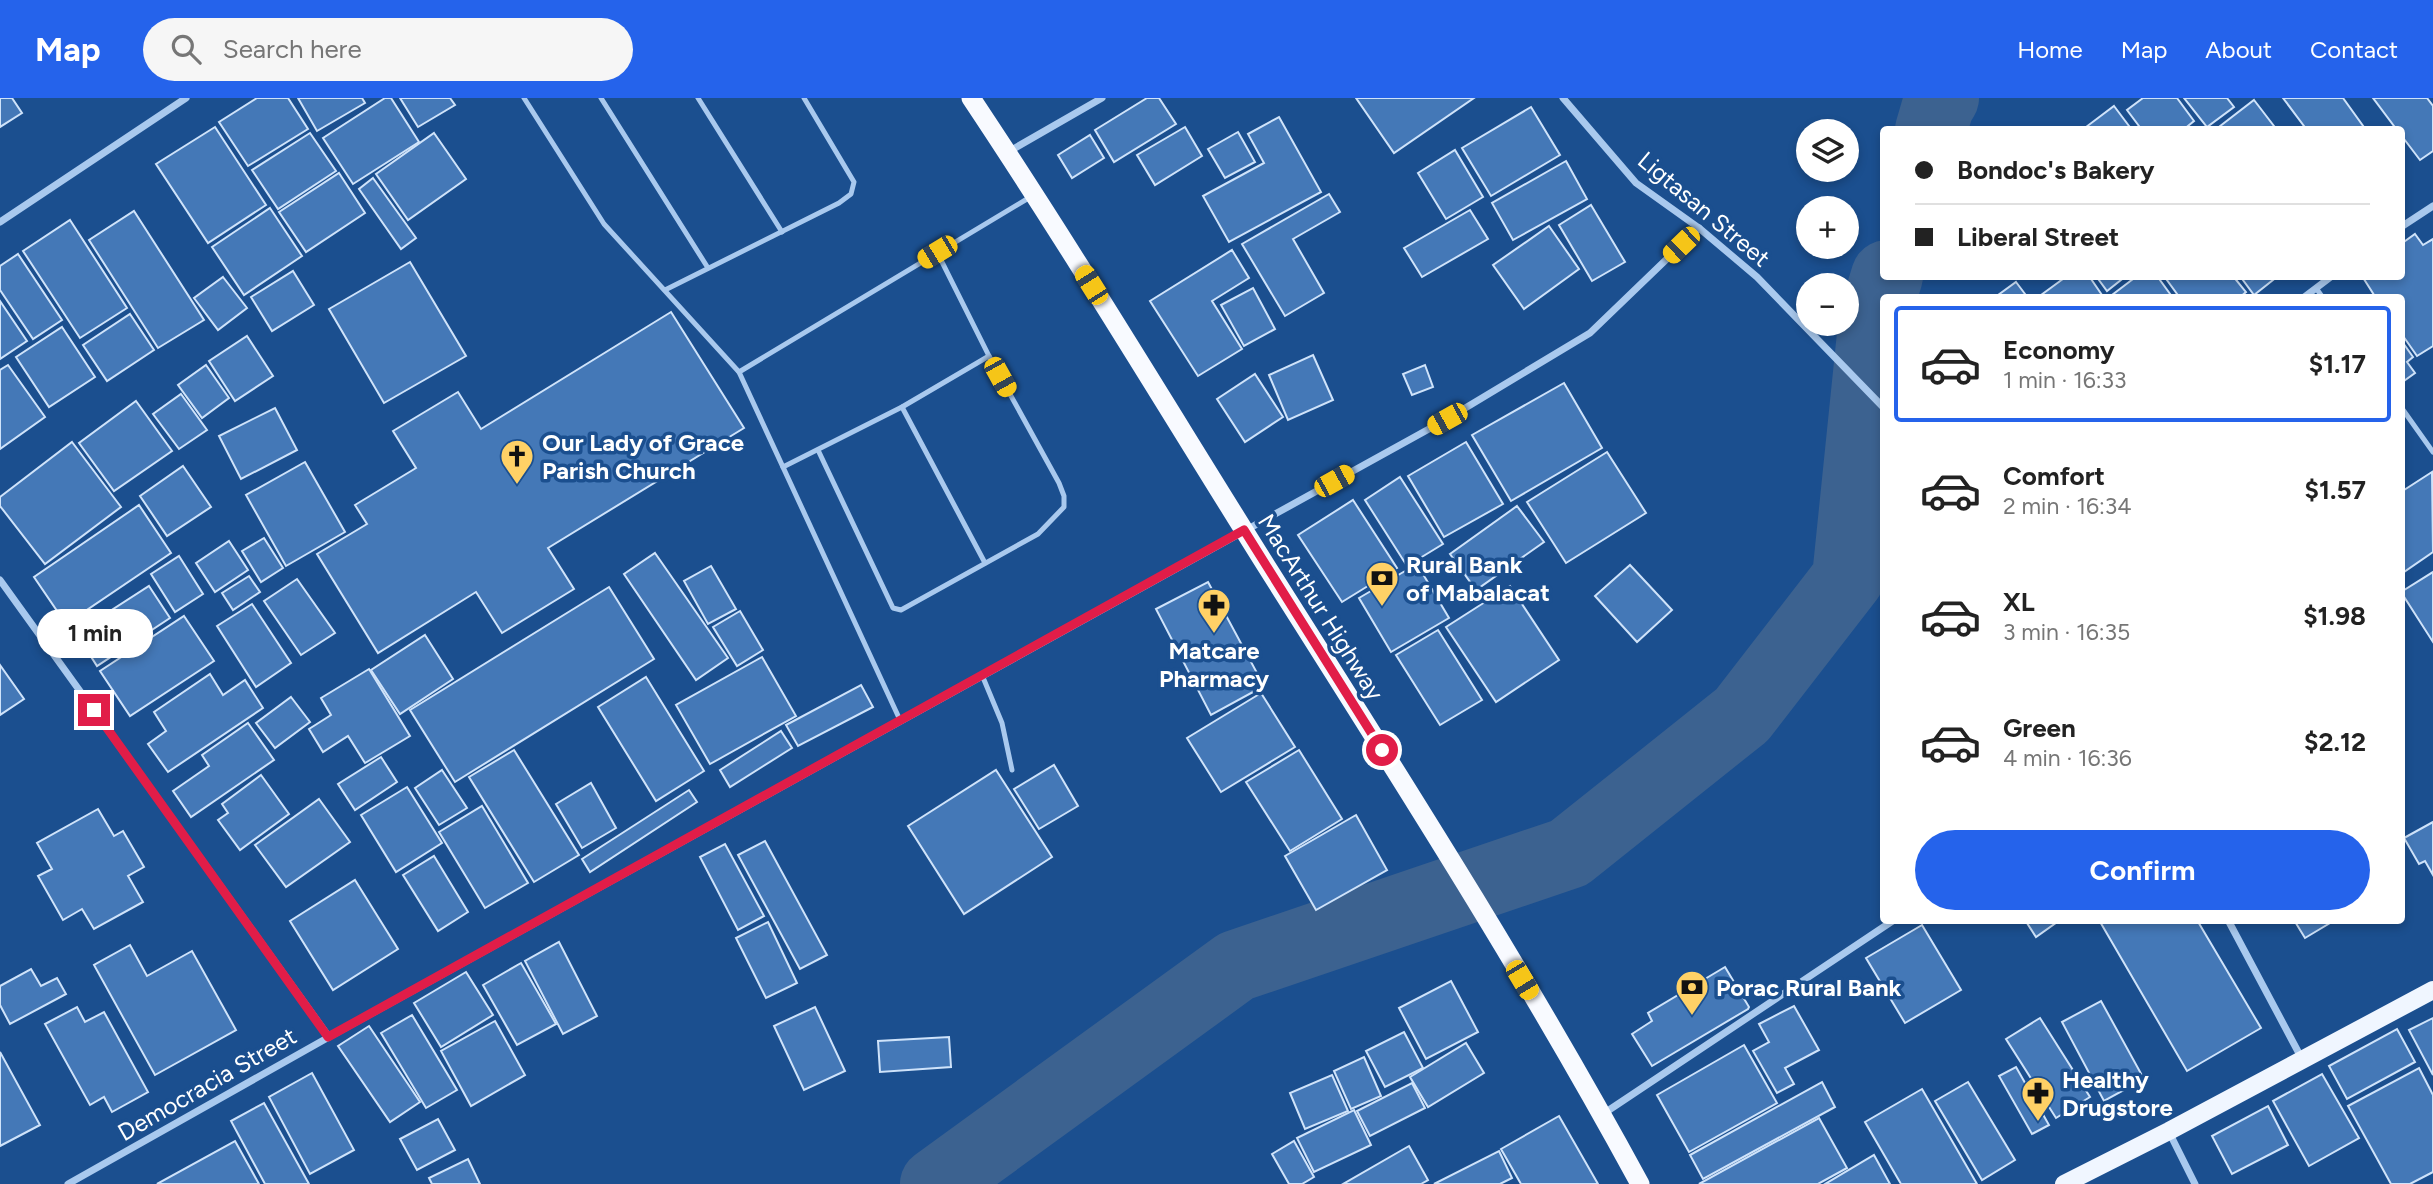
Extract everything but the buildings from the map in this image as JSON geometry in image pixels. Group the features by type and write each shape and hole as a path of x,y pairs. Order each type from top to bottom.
{"highway":[{"name":"MacArthur Highway","path":"971,98 1410,794 1602,1114 1640,1184"}],"main road":[{"path":"2064,1184 2433,990"}],"street":[{"path":"0,222 186,98"},
{"path":"1007,152 1102,98"},
{"name":"Ligtasan Street","path":"1563,98 1636,183 1699,228 1757,277 1880,404"},
{"path":"2405,224 2433,206"},
{"name":"Democracia Street","path":"68,1184 328,1037 1447,419 1590,332 1699,228"},
{"path":"2309,294 2327,280"},
{"path":"0,580 328,1037"},
{"path":"1602,1114 1888,924"},
{"path":"2230,924 2302,1059"},
{"path":"2169,1131 2196,1184"}],"lane":[{"path":"524,98 604,224 739,372 900,720"},
{"path":"601,98 708,268"},
{"path":"698,98 782,232"},
{"path":"665,290 839,203 851,194 854,182 804,98"},
{"path":"739,372 1034,194"},
{"path":"818,450 893,608 901,610 1038,534 1064,507 1064,496 937,252"},
{"path":"2316,288 2320,294"},
{"path":"783,467 902,407 989,356"},
{"path":"902,407 985,563"},
{"path":"2405,413 2433,452"},
{"path":"982,675 1002,723 1012,770"}],"waterway":[{"path":"1932,126 1943,98"},
{"path":"1881,294 1886,280"},
{"path":"936,1184 1236,966 1569,853 1742,715 1848,578 1875,315 1880,299"}],"place":[{"name":"Our Lady of Grace Parish Church","path":"517,486"},
{"name":"Rural Bank of Mabalacat","path":"1382,608"},
{"name":"Matcare Pharmacy","path":"1214,635"},
{"name":"Porac Rural Bank","path":"1692,1017"},
{"name":"Healthy Drugstore","path":"2038,1123"}],"route":[{"path":"94,710 328,1037 1244,530 1382,750"}]}
